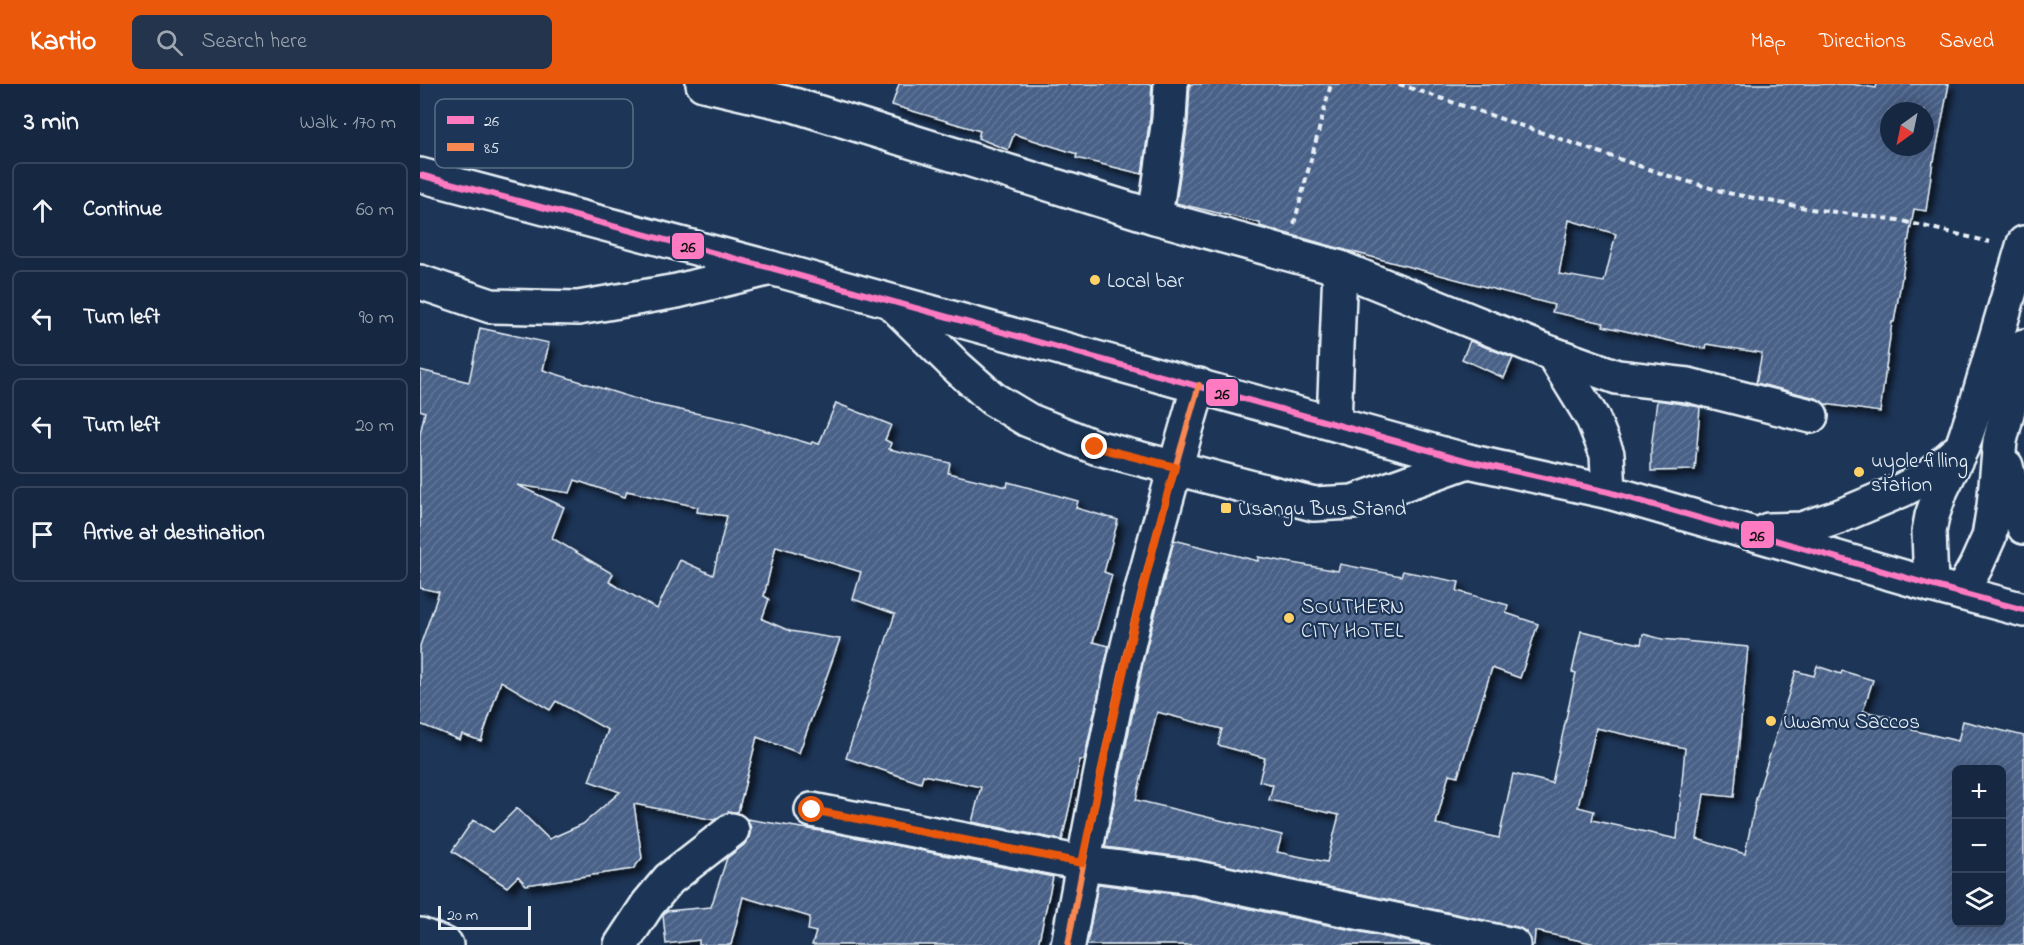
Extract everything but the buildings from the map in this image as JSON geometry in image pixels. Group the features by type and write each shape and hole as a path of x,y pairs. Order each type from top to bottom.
{"main road":[{"path":"703,84 794,105 1155,217 1340,268 1553,354 1617,377 1688,385 1811,416"},
{"path":"1155,217 1169,119 1171,84"},
{"path":"420,175 771,268 1468,460 1610,492 2024,610"},
{"path":"1946,589 1929,532 1932,516 1941,490 1962,447 2023,247"},
{"path":"420,282 491,306 578,308 677,291 771,268"},
{"path":"1334,423 1340,268"},
{"path":"892,303 957,368 993,399 1028,420 1095,447 1314,504 1353,502 1468,460"},
{"path":"1946,589 1976,566 1989,537 2000,441 2017,395 2024,346"},
{"path":"1553,354 1593,420 1607,454 1610,492"},
{"path":"1068,945 1082,863 1126,655 1157,529 1199,385"},
{"path":"2000,441 2017,511 2024,527"},
{"path":"1746,531 1802,530 1838,517 1929,476 1962,447"},
{"path":"812,810 1082,863 1192,877 1513,945"},
{"path":"621,945 648,903 669,879 732,830"},
{"path":"420,935 447,945"}],"path":[{"path":"1286,253 1331,84"},
{"path":"1399,84 1669,176 1728,193 1811,209 1898,220 2023,247"}],"transit line":[{"name":"26","path":"420,175 771,268 1468,461 1609,492 2024,610"},
{"name":"85","path":"1068,945 1126,654 1151,553 1199,385"}],"place":[{"name":"Local bar","path":"1095,280"},
{"name":"uyole filling station","path":"1859,472"},
{"name":"Usangu Bus Stand","path":"1226,508"},
{"name":"SOUTHERN CITY HOTEL","path":"1289,618"},
{"name":"Uwamu Saccos","path":"1771,721"}],"route":[{"path":"812,810 1082,863 1126,655 1175,467 1095,447"}]}
